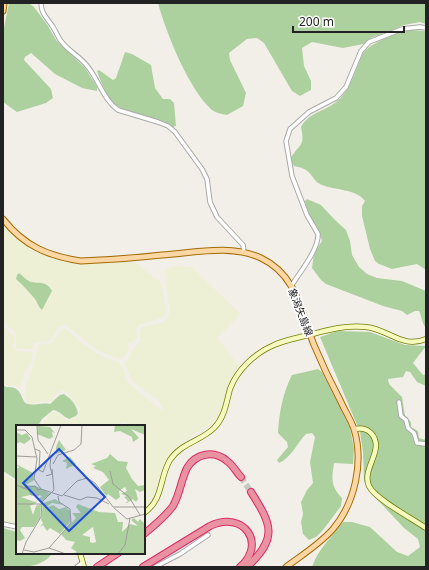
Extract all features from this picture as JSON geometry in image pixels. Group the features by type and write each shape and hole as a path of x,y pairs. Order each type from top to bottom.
{"highway":[{"path":"145,533 168,512 178,497 187,469 190,464 200,456 212,454 224,458 241,478"},
{"path":"247,567 260,554 269,535 266,519 250,492"},
{"path":"143,567 214,524 231,521 242,526 250,536 252,542 251,553 240,567"},
{"path":"97,567 116,554"}],"main road":[{"path":"3,11 4,3"},
{"name":"象潟矢島線","path":"3,219 16,233 35,247 48,254 64,258 81,261 218,251 244,252 262,258 273,265 292,285 302,308 310,335 322,366 354,428 358,462 354,488 346,508 334,528 286,567"}],"street":[{"path":"42,3 41,8 44,15 53,27 60,41 88,66 113,106 118,110 168,126 182,140 207,179 210,202 217,216 243,245 244,252"},
{"path":"292,285 313,251 318,234 307,215 292,176 286,141 290,129 309,112 336,98 346,86 362,51 370,42 402,29 420,27 426,28"},
{"path":"145,512 154,504 159,494 164,475 175,454 182,447 214,428 223,416 231,388 239,372 260,352 274,345 334,328 353,326 367,327 405,342 413,343 426,339"},
{"path":"399,402 402,416 406,420 408,428 414,432 416,442 426,444"},
{"path":"354,428 368,430 374,437 377,445 368,476 369,487 379,498 426,528"},
{"path":"3,524 16,527"},
{"path":"155,567 180,554 208,535"},
{"path":"77,567 83,565 80,554"}],"green space":[{"path":"9,3 29,3 34,7 56,40 85,68 97,87 97,91 82,88 55,74 31,53 25,57 24,60 51,89 53,98 46,103 17,112 3,102 3,33"},
{"path":"158,3 426,3 426,24 420,22 404,25 373,37 363,44 343,48 312,42 302,48 304,66 311,81 311,90 300,96 292,91 264,43 257,38 247,39 229,53 230,60 246,93 243,106 227,115 217,113 212,110 203,101 195,89 179,60"},
{"path":"410,30 426,31 426,270 417,264 392,269 375,261 370,249 362,216 362,206 365,201 357,194 327,187 318,183 308,172 300,167 294,166 290,160 302,143 301,127 304,122 312,115 341,98 352,79 363,53 372,45 385,38"},
{"path":"125,52 132,54 151,65 155,88 163,99 170,99 174,103 176,126 173,127 127,111 112,102 97,71 99,70 113,80 116,78"},
{"path":"307,199 321,205 346,230 350,241 352,255 359,267 367,274 377,278 402,281 426,291 426,328 419,311 415,311 407,315 402,311 383,306 326,284 321,280 312,268 314,253 322,241 308,212 305,201"},
{"path":"3,223 28,246 52,258 81,263 130,261 136,263 161,283 166,311 164,317 139,325 136,328 137,337 132,342 127,343 129,350 125,356 118,359 97,350 65,324 59,326 51,340 34,343 33,349 17,349 16,333 3,322"},
{"path":"175,266 191,267 241,314 217,338 240,367 235,374 226,396 223,410 217,419 211,425 195,433 174,452 166,464 148,507 145,509 145,425 126,425 125,422 117,425 42,425 52,412 58,413 63,418 68,420 76,418 80,414 80,408 66,392 61,390 50,402 43,401 33,404 27,403 25,386 33,368 39,345 52,343 62,329 66,329 96,353 118,363 123,368 128,383 161,410 163,409 159,401 132,381 125,364 135,346 140,341 140,331 142,327 163,322 166,320 170,312 164,273 167,269"},
{"path":"19,273 29,281 44,284 50,287 52,291 42,310 35,299 16,279"},
{"path":"3,326 13,335 14,348 16,351 33,352 30,365 25,371 20,389 15,385 6,386 3,382"},
{"path":"338,331 370,332 405,345 426,346 413,363 423,375 426,374 426,386 417,382 410,372 406,371 403,377 388,379 389,384 402,397 405,416 411,422 411,427 418,431 419,438 426,440 426,567 312,567 318,554 343,522 352,522 370,527 397,552 408,556 420,547 418,539 404,528 372,494 364,481 363,452 360,432 320,337"},
{"path":"318,369 322,372 350,428 354,449 353,464 334,463 333,482 335,490 342,498 341,506 323,530 316,537 309,540 303,534 301,522 303,514 301,502 307,490 313,483 310,462 315,437 312,433 306,434 291,454 279,463 277,460 288,447 287,442 278,433 282,403 286,388 292,375"},
{"path":"3,385 17,389 25,403 28,404 50,404 60,395 64,394 69,398 76,407 78,413 76,416 69,419 53,410 42,419 39,425 16,425 16,479 3,471"},
{"path":"3,474 16,481 16,525 3,522"},
{"path":"3,528 16,532 16,554 52,554 47,559 36,565 23,567 3,567"}],"tunnel":[{"path":"241,477 251,492"}]}
